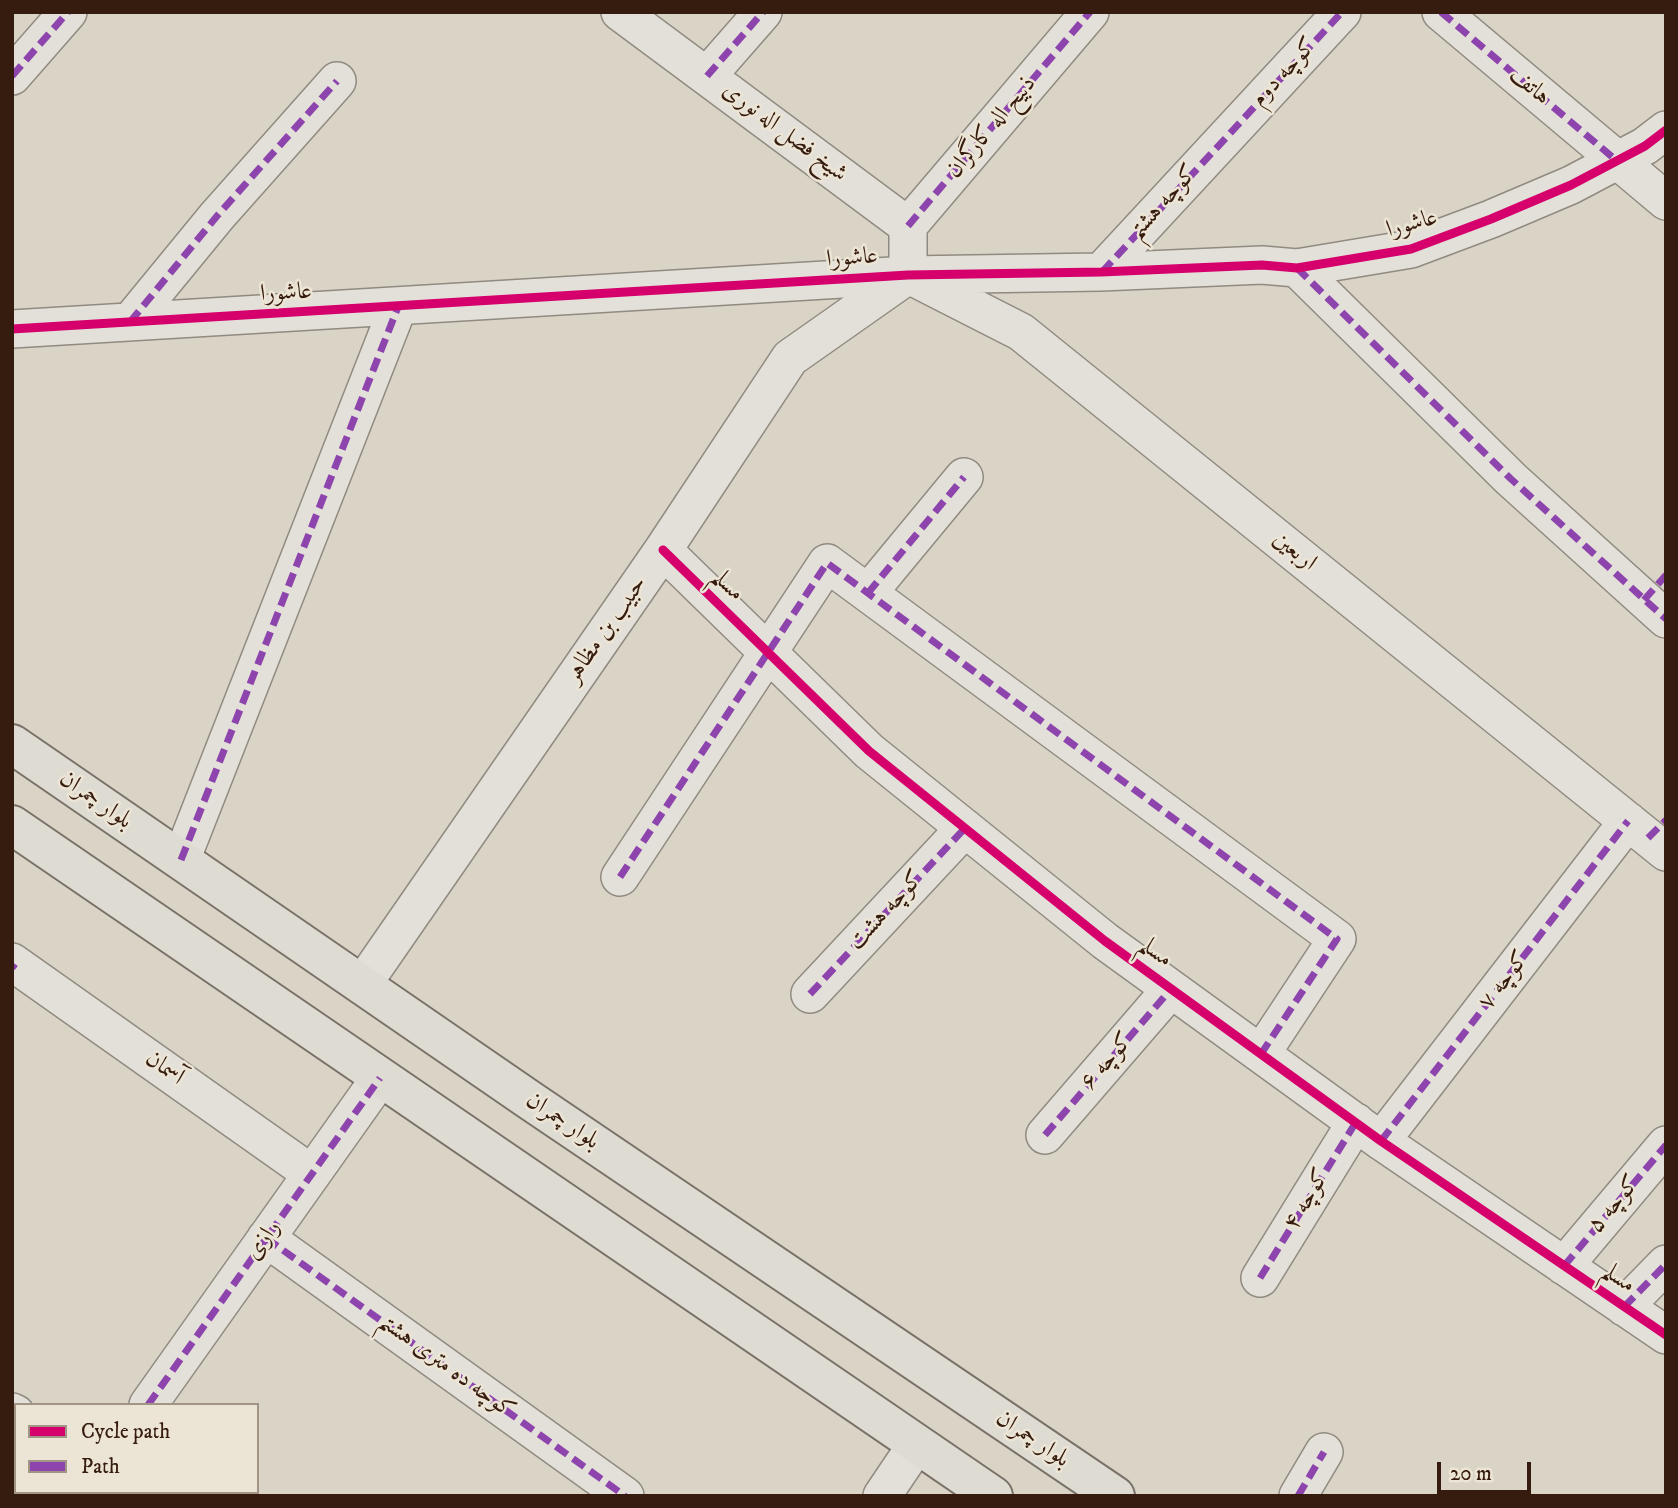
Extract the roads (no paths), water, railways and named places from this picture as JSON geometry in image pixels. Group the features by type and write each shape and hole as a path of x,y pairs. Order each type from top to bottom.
{"main road":[{"name":"بلوار چمران","path":"12,744 1115,1496"},
{"path":"12,825 993,1496"}],"street":[{"path":"12,76 68,12"},
{"name":"شیخ فضل اله نوری","path":"620,12 908,226"},
{"path":"707,76 763,12"},
{"name":"کوچه دوم","path":"1227,134 1342,12"},
{"name":"هاتف","path":"1441,12 1666,201"},
{"name":"ذبیح اله کارگران","path":"908,226 1083,21"},
{"path":"130,323 217,216 337,81"},
{"name":"عاشورا","path":"12,329 908,275 1101,272 1262,265 1297,268 1411,249 1491,219 1617,161 1645,146 1666,130"},
{"name":"کوچه هشتم","path":"1101,272 1227,134"},
{"path":"908,226 908,275"},
{"path":"1297,268 1511,479 1659,598"},
{"name":"حبیب بن مظاهر","path":"362,985 663,550 790,358 908,275"},
{"name":"اربعین","path":"908,275 1021,332 1652,833"},
{"path":"181,860 398,307"},
{"path":"868,593 964,477"},
{"name":"مسلم","path":"663,550 869,751 1105,942 1368,1131 1666,1335"},
{"path":"620,877 827,563 1337,939 1261,1054"},
{"name":"کوچه هشت","path":"810,994 965,828"},
{"name":"کوچه ۷","path":"1368,1131 1652,833"},
{"name":"آسمان","path":"13,964 312,1174"},
{"name":"کوچه ۶","path":"1045,1135 1171,989"},
{"name":"رازی","path":"149,1403 380,1077"},
{"name":"کوچه ۴","path":"1260,1278 1368,1131"},
{"name":"کوچه ۵","path":"1564,1266 1666,1145"},
{"name":"کوچه ده متری هشتم","path":"266,1238 625,1496"},
{"path":"1624,1307 1666,1264"},
{"path":"882,1496 917,1444"},
{"path":"1298,1496 1324,1452"}]}
